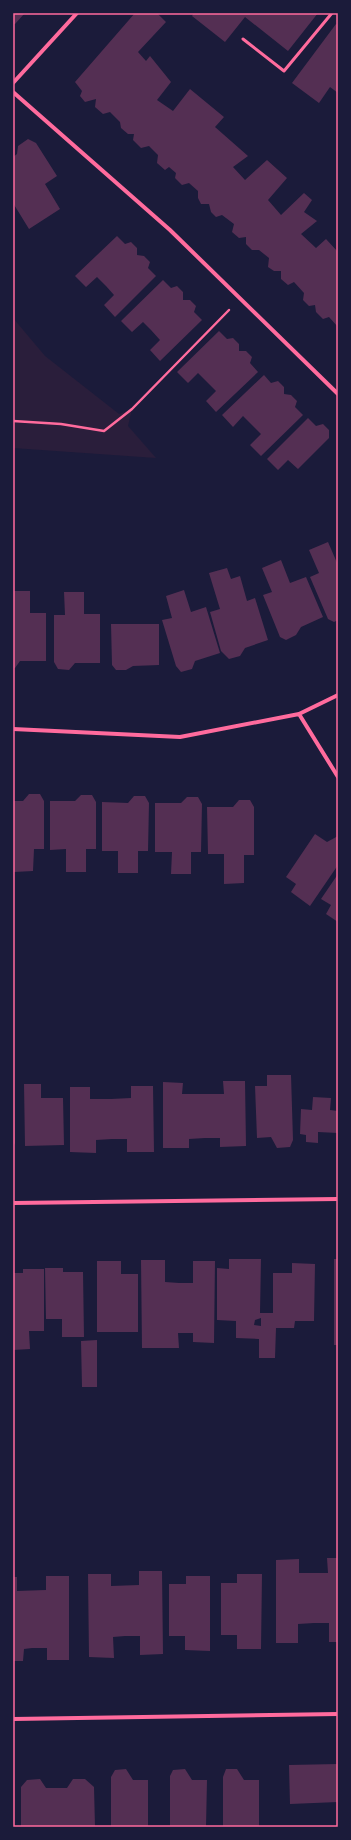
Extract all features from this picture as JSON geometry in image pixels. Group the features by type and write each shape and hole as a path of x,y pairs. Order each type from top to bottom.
{"street":[{"path":"13,83 77,13"},
{"path":"13,92 170,230 338,394"},
{"path":"13,729 180,737 299,714 338,695"},
{"path":"299,714 338,777"},
{"path":"13,1202 338,1199"},
{"path":"13,1719 338,1714"}],"lane":[{"path":"243,39 284,71 332,13"}],"path":[{"path":"13,421 61,424 104,431 132,409 241,299"}],"shaded area":[{"path":"13,318 45,356 119,414 132,409 128,426 156,458 13,448"}],"building":[{"path":"13,13 24,13 15,24 13,24"},
{"path":"135,13 157,13 166,22 138,52 146,61 150,56 171,82 157,100 173,111 190,89 224,117 215,127 248,156 233,167 245,180 267,160 287,178 268,200 281,215 304,193 312,200 304,212 317,221 301,234 316,248 326,239 338,252 338,327 329,317 323,319 316,312 315,305 309,306 303,300 304,293 294,282 288,285 281,279 281,271 274,271 268,267 269,258 259,250 252,250 246,244 246,237 239,238 232,232 234,224 222,215 216,217 211,212 209,204 201,204 198,198 198,191 189,183 182,185 175,178 176,173 169,167 165,170 157,163 158,155 149,146 141,148 133,140 134,134 128,134 121,128 120,122 110,112 103,114 95,107 96,99 85,102 80,96 82,91 75,82"},
{"path":"194,13 318,13 288,51 245,17 225,42 192,16"},
{"path":"336,24 338,25 338,93 330,87 319,103 292,83"},
{"path":"28,139 36,143 57,176 45,184 60,209 29,229 13,203 13,157 17,154 18,146"},
{"path":"117,236 125,244 131,242 137,248 137,255 144,256 150,262 148,268 156,276 115,317 104,305 114,295 106,286 97,277 86,287 75,276"},
{"path":"163,280 171,288 177,286 183,292 183,300 190,300 196,306 194,312 202,320 160,361 150,350 160,340 151,330 143,322 132,332 121,321"},
{"path":"219,331 227,339 233,338 239,344 239,351 246,351 252,357 250,363 258,372 216,412 206,401 216,391 198,373 188,383 177,372"},
{"path":"264,375 271,383 278,381 284,387 284,394 291,395 297,401 295,407 303,415 261,456 250,445 261,434 243,416 233,427 222,415"},
{"path":"308,418 316,426 323,424 329,430 329,438 298,469 288,460 278,470 267,459"},
{"path":"328,542 338,565 338,620 334,622 328,619 310,577 319,573 309,550"},
{"path":"281,560 290,583 306,577 323,617 301,627 296,635 286,640 280,637 263,595 272,592 262,568"},
{"path":"227,568 231,579 240,576 247,601 255,598 268,640 245,648 240,656 229,659 221,651 210,612 220,609 209,573"},
{"path":"184,590 191,612 206,607 220,653 195,661 192,669 181,672 176,666 162,620 172,618 166,596"},
{"path":"13,591 30,591 30,613 46,613 46,661 20,661 15,668 13,668"},
{"path":"64,592 84,592 84,614 100,614 100,663 75,663 69,670 58,669 54,662 54,615 65,615"},
{"path":"111,624 159,624 159,665 133,666 126,670 116,670 112,665"},
{"path":"29,794 40,794 44,801 44,849 34,849 33,871 14,872 13,801 23,801"},
{"path":"81,795 92,795 96,802 96,849 86,849 86,872 66,872 66,849 50,850 50,801 75,801"},
{"path":"134,796 145,796 149,803 148,851 138,851 138,873 118,873 118,851 102,851 102,802 128,803"},
{"path":"187,797 198,797 202,804 201,852 191,852 191,874 171,874 172,852 155,852 155,803 181,803"},
{"path":"239,800 250,800 254,807 254,855 244,855 244,883 224,884 224,854 208,854 207,807 233,807"},
{"path":"315,834 327,842 338,836 338,865 310,906 291,892 296,884 286,877"},
{"path":"338,874 338,922 326,914 331,905 321,899"},
{"path":"267,1075 291,1075 293,1140 290,1147 277,1148 271,1137 257,1138 255,1086 267,1086"},
{"path":"223,1081 245,1081 246,1146 220,1147 220,1138 205,1138 189,1139 189,1148 163,1148 163,1082 183,1083 182,1094 224,1094"},
{"path":"24,1084 41,1084 41,1098 63,1098 64,1145 25,1146"},
{"path":"131,1086 153,1086 154,1152 127,1152 127,1139 112,1139 96,1140 96,1153 70,1152 70,1087 90,1087 90,1099 111,1099 131,1098"},
{"path":"13,1095 15,1143 13,1147"},
{"path":"313,1097 331,1098 330,1110 338,1111 338,1133 318,1132 318,1143 306,1142 306,1135 300,1134 301,1109 312,1110"},
{"path":"229,1259 261,1259 260,1313 273,1313 273,1273 292,1273 292,1263 315,1264 314,1321 295,1321 294,1328 276,1328 275,1358 259,1358 259,1339 236,1338 236,1321 217,1320 217,1268 229,1269","holes":["261,1318 261,1326 254,1325 255,1320"]},
{"path":"334,1259 338,1259 338,1345 334,1345"},
{"path":"141,1260 165,1260 165,1282 179,1283 193,1283 193,1261 215,1261 214,1343 193,1342 193,1333 178,1333 179,1348 142,1348"},
{"path":"97,1261 121,1261 121,1274 138,1274 138,1332 97,1332"},
{"path":"45,1268 63,1268 63,1272 83,1272 84,1337 62,1337 62,1319 46,1319"},
{"path":"23,1269 44,1269 44,1331 29,1331 30,1349 13,1350 13,1273 23,1273"},
{"path":"97,1340 97,1387 82,1387 81,1341"},
{"path":"327,1558 338,1558 338,1642 329,1642 329,1623 314,1623 298,1624 298,1643 276,1643 276,1560 299,1559 299,1573 328,1573"},
{"path":"139,1571 162,1571 163,1654 140,1655 140,1636 125,1636 113,1637 114,1658 89,1657 88,1574 111,1574 111,1586 139,1585"},
{"path":"237,1574 262,1574 261,1649 237,1649 237,1635 221,1635 221,1583 237,1583"},
{"path":"46,1576 69,1576 69,1660 47,1660 47,1648 32,1648 24,1649 23,1661 13,1661 13,1577 17,1577 17,1591 46,1590"},
{"path":"186,1576 210,1576 210,1651 185,1650 185,1636 169,1636 169,1584 186,1584"},
{"path":"338,1764 338,1802 290,1804 289,1765"},
{"path":"126,1769 133,1780 148,1780 148,1827 111,1827 111,1777 115,1770"},
{"path":"185,1769 192,1780 207,1780 206,1827 170,1827 170,1776 173,1770"},
{"path":"226,1769 237,1769 244,1780 259,1780 259,1827 223,1827 223,1777"},
{"path":"40,1779 46,1788 67,1788 73,1779 85,1779 94,1787 95,1827 21,1827 21,1787 27,1780"}]}
